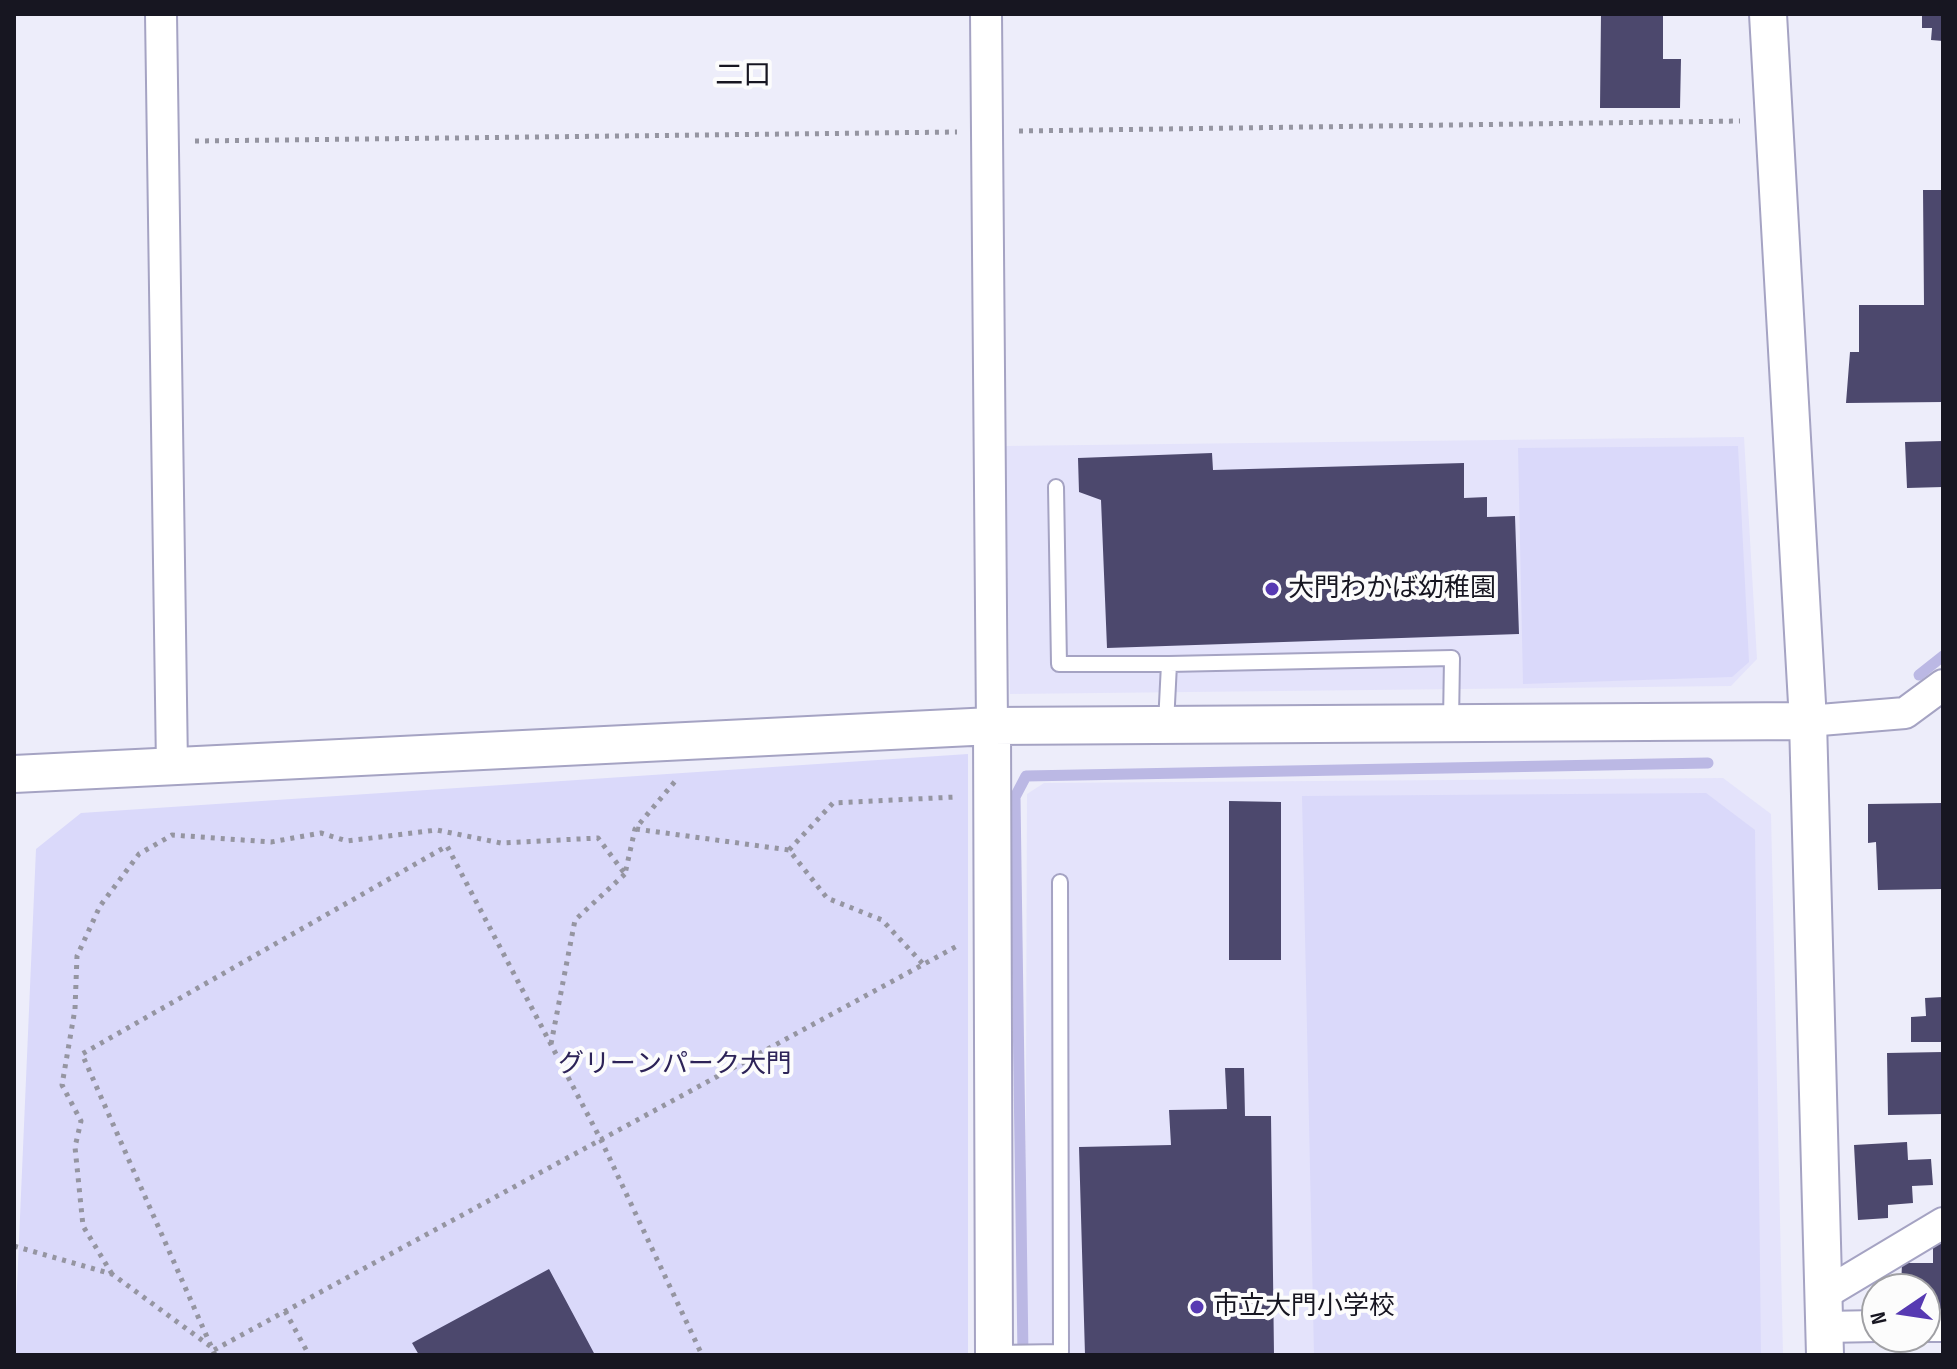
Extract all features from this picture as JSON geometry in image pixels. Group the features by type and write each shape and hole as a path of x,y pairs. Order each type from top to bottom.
{"street":[{"path":"161,14 172,767"},
{"path":"986,14 994,1354"},
{"path":"1768,14 1808,721 1826,1325"},
{"path":"14,774 992,726 1808,721 1905,713 1943,685"},
{"path":"1826,1325 1943,1223"},
{"path":"1826,1325 1861,1326"}],"lane":[{"path":"1056,487 1059,664 1452,658 1451,723"},
{"path":"1166,725 1169,664"},
{"path":"994,1354 1061,1353 1060,882"}],"path":[{"path":"162,142 1773,120"},
{"path":"551,1045 575,920 625,874 635,829 711,739"},
{"path":"789,850 833,803 992,795"},
{"path":"635,829 789,850 827,898 882,920 924,965"},
{"path":"112,1274 83,1226 75,1147 81,1121 62,1085 75,1009 77,956 104,899 139,854 172,835 271,842 321,833 347,841 437,830 501,843 598,838 625,874"},
{"path":"215,1352 82,1054 447,846 601,1140 702,1355"},
{"path":"215,1352 285,1311 993,927"},
{"path":"14,1246 112,1274 215,1352"},
{"path":"285,1311 309,1355"}],"shaded area":[{"path":"1744,437 1757,659 1731,686 1010,694 1005,446"},
{"path":"1723,778 1771,814 1783,1355 1025,1355 1027,794 1044,783"}],"green space":[{"path":"1738,446 1749,662 1732,677 1523,684 1518,448"},
{"name":"グリーンパーク大門","path":"968,754 968,1355 14,1355 36,849 81,813"},
{"path":"1706,793 1755,830 1761,1355 1314,1355 1302,796"}],"building":[{"path":"1601,14 1663,14 1663,59 1681,59 1680,108 1600,108"},
{"path":"1922,14 1943,14 1943,41 1931,40 1932,28 1922,28"},
{"path":"1923,190 1943,190 1943,402 1846,403 1850,352 1859,352 1859,305 1924,305"},
{"path":"1943,441 1943,487 1907,488 1905,442"},
{"path":"1212,453 1213,470 1464,463 1464,498 1487,497 1487,517 1515,516 1519,634 1107,648 1101,500 1079,492 1078,458"},
{"path":"1229,801 1281,802 1281,960 1229,960"},
{"path":"1943,803 1943,889 1878,890 1876,842 1868,843 1868,804"},
{"path":"1943,997 1943,1042 1911,1042 1911,1017 1926,1016 1925,998"},
{"path":"1943,1052 1943,1114 1888,1115 1887,1053"},
{"path":"1225,1068 1244,1068 1245,1116 1271,1116 1274,1355 1085,1355 1079,1147 1171,1145 1169,1110 1227,1109"},
{"path":"1907,1142 1908,1160 1931,1159 1933,1185 1912,1186 1913,1203 1888,1205 1888,1218 1858,1220 1854,1145"},
{"path":"1933,1242 1943,1243 1943,1309 1941,1273 1902,1273 1902,1263 1933,1263"},
{"path":"549,1269 595,1355 419,1355 412,1343"}],"waterway":[{"path":"1919,675 1943,656"},
{"path":"1023,1355 1015,797 1026,776 1708,763"}],"place":[{"name":"大門わかば幼稚園","path":"1272,589"},
{"name":"市立大門小学校","path":"1197,1307"}],"district":[{"name":"二口","path":"743,77"}]}
